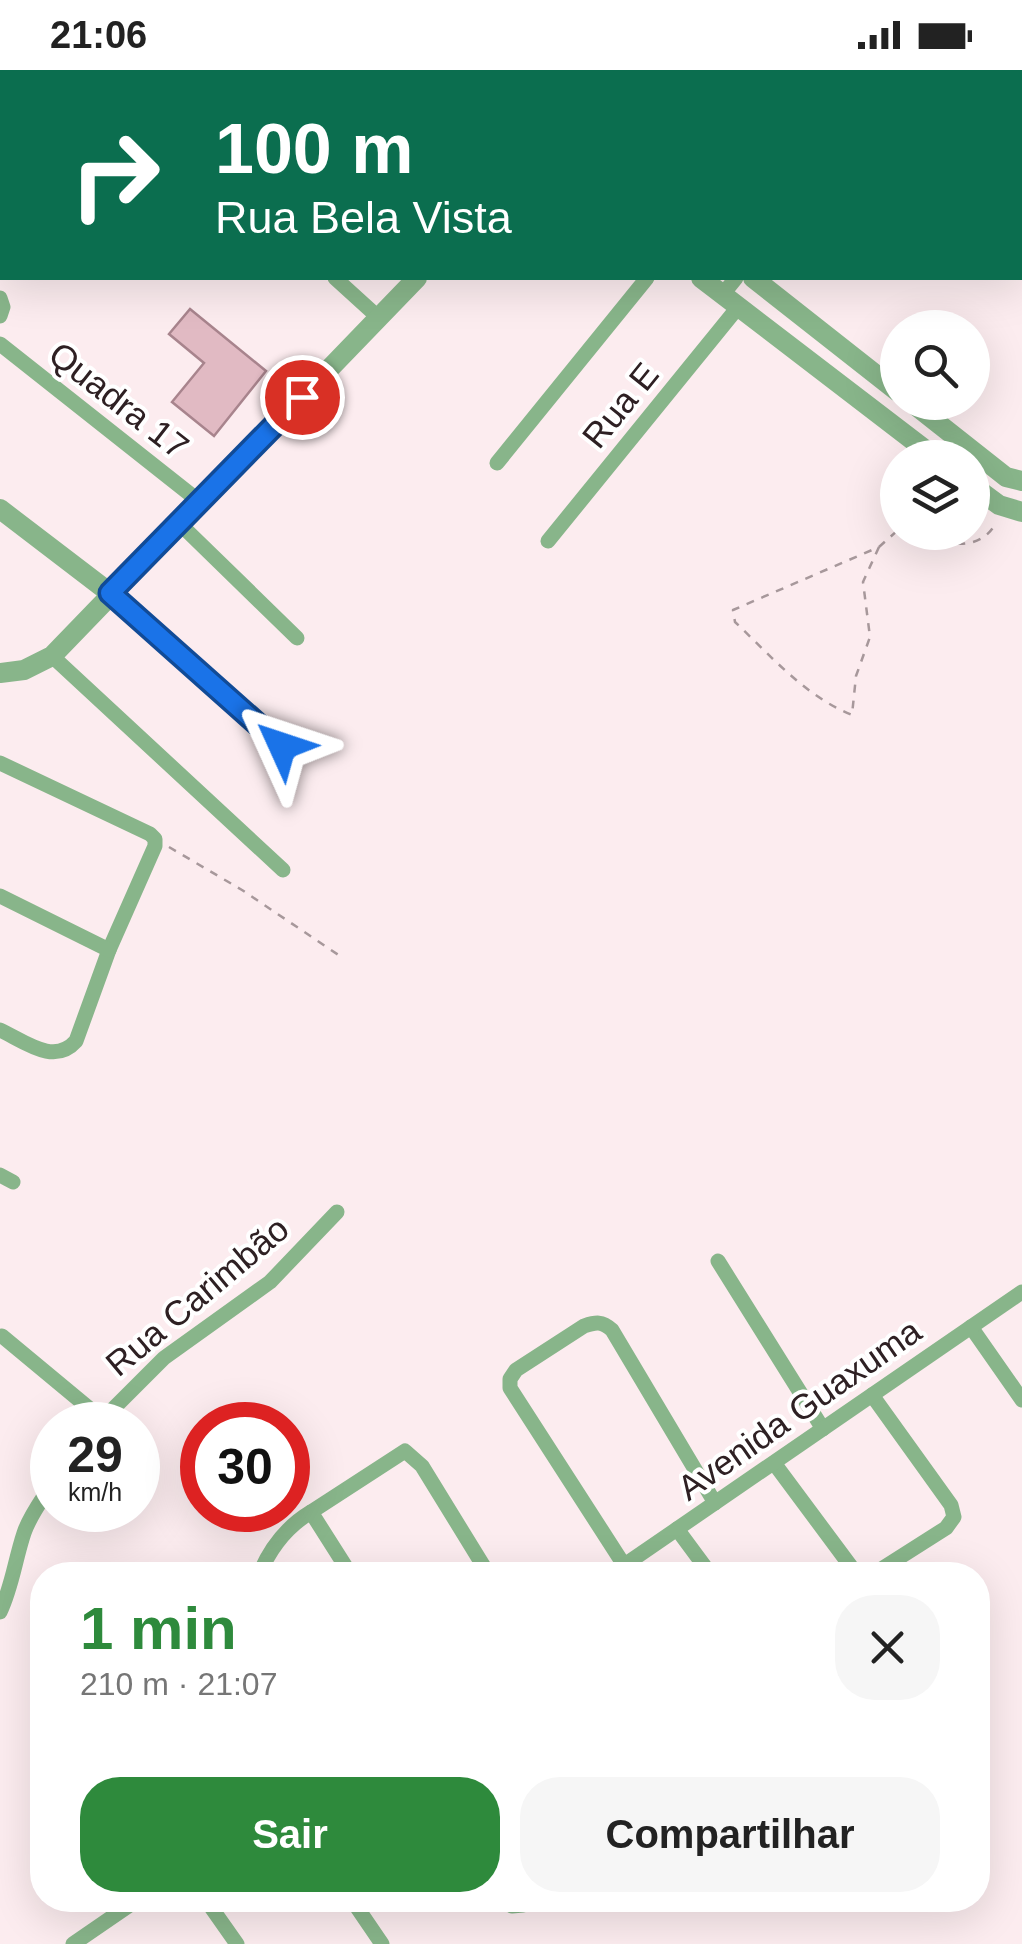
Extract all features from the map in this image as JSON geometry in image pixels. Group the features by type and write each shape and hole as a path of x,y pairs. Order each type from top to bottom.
{"street":[{"path":"337,280 379,318"},
{"path":"0,673 24,670 52,656 415,280"},
{"path":"497,463 645,280"},
{"path":"705,280 732,293 914,440"},
{"path":"756,280 880,378"},
{"name":"Rua E","path":"548,541 732,293"},
{"path":"0,298 0,316"},
{"name":"Quadra 17","path":"0,344 200,502"},
{"path":"934,420 1006,478 1022,481"},
{"path":"990,500 1022,512"},
{"path":"0,509 110,593 282,746"},
{"path":"180,524 297,638"},
{"path":"52,656 283,870"},
{"path":"0,763 150,834 155,846 109,950 76,1041 68,1051 45,1052 0,1030"},
{"path":"0,896 109,950"},
{"name":"Rua Carimbão","path":"119,1402 164,1358 270,1282 337,1212"},
{"path":"718,1262 823,1429"},
{"name":"Avenida Guaxuma","path":"629,1562 1022,1292"},
{"path":"612,1562 510,1388 510,1378 516,1370 584,1326 595,1322 612,1330 715,1503"},
{"path":"970,1328 1022,1400"},
{"path":"2,1336 76,1402"},
{"path":"872,1395 951,1505 954,1517 946,1528 891,1562"},
{"path":"265,1562 292,1524 404,1451 422,1466 481,1562"},
{"path":"774,1463 847,1562"},
{"path":"311,1512 343,1562"},
{"path":"0,1612 30,1520"},
{"path":"677,1529 701,1562"},
{"path":"83,1941 121,1912"},
{"path":"214,1912 237,1944"},
{"path":"360,1912 382,1944"}],"path":[{"path":"990,533 998,506"},
{"path":"880,547 863,582 870,637 856,676 852,714 831,706 802,685 736,622 733,610 880,547"},
{"path":"154,839 242,890 340,956"}],"building":[{"path":"190,309 266,371 214,436 172,402 204,363 169,334"}],"route":[{"path":"282,746 110,593 302,397"}]}
